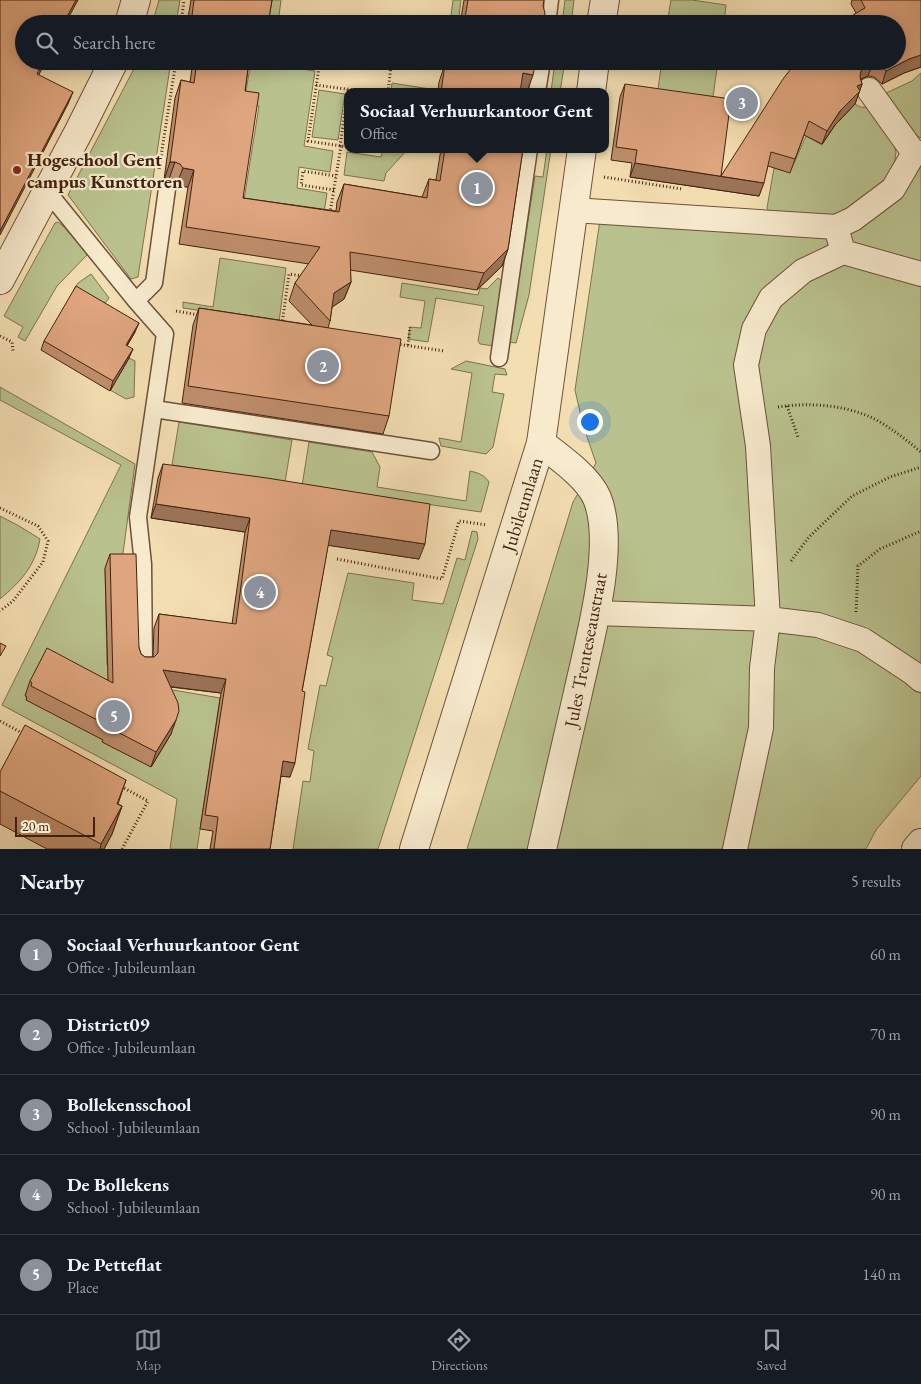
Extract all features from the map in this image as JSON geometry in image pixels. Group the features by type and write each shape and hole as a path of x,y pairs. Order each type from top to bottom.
{"street":[{"path":"132,15 136,0"},
{"path":"602,15 605,0"},
{"path":"0,280 109,70"},
{"path":"592,88 594,70"},
{"path":"573,210 836,227 870,208 893,189 917,153 869,90"},
{"name":"Jubileumlaan","path":"414,849 540,442 581,153"},
{"path":"836,227 843,252"},
{"path":"735,849 762,728 762,668 768,619 758,446 746,366 754,329 771,298 803,271 843,252 921,274"},
{"name":"Jules Trenteseaustraat","path":"540,442 579,474 596,498 604,526 602,568 596,613 542,849"},
{"path":"596,613 768,619 818,625 863,640 921,680"},
{"path":"916,849 921,843"}],"lane":[{"path":"538,88 541,70"},
{"path":"499,358 528,153"},
{"path":"138,303 154,283 167,189"},
{"path":"47,191 165,334 138,517 143,564 144,663"},
{"path":"154,409 431,451"}],"path":[{"path":"182,15 184,0"},
{"path":"167,189 156,187 175,70"},
{"path":"318,70 308,141 344,146"},
{"path":"389,88 391,70"},
{"path":"316,85 344,88"},
{"path":"329,219 344,118"},
{"path":"334,190 301,185 303,171 336,176"},
{"path":"608,178 689,190"},
{"path":"275,326 282,328 289,274 307,276"},
{"path":"138,303 205,316"},
{"path":"408,345 410,327"},
{"path":"0,336 12,342 13,351"},
{"path":"389,343 444,351"},
{"path":"753,412 788,406 849,409 879,421 921,452"},
{"path":"788,406 798,437"},
{"path":"766,594 809,537 852,496 890,477 921,467"},
{"path":"0,508 38,526 48,541 42,562 13,601 0,612"},
{"path":"337,559 442,578 459,521 514,528"},
{"path":"855,638 858,566 880,548 921,531"},
{"path":"0,721 26,735"},
{"path":"122,787 148,801 122,849"}],"green space":[{"path":"159,0 180,0 178,15 155,15"},
{"path":"271,0 281,0 279,15 268,15"},
{"path":"453,0 461,0 459,15 451,15"},
{"path":"565,0 574,0 572,15 563,15"},
{"path":"671,0 692,0 726,5 725,15 668,15"},
{"path":"133,70 170,70 138,277 131,279 68,195"},
{"path":"250,70 315,71 304,146 333,151 330,172 299,167 297,188 327,193 323,219 243,206 259,106 244,103"},
{"path":"554,70 564,70 561,88 552,88"},
{"path":"661,70 717,70 712,104 657,96"},
{"path":"921,73 921,138 917,136 884,94 912,81"},
{"path":"392,83 424,88 391,88"},
{"path":"319,90 344,94 338,140 312,137"},
{"path":"855,104 860,107 870,108 892,139 896,152 890,178 849,214 826,219 771,215 767,208 774,168 790,172 806,136 822,145 835,125"},
{"path":"347,153 381,157 382,153 404,153 386,173 384,181 344,175"},
{"path":"546,153 550,153 529,295 516,343 509,342 535,176 543,177"},
{"path":"921,164 921,776 876,830 866,849 467,849 573,502 596,463 583,425 575,390 600,220 821,234"},
{"path":"58,222 88,254 57,286 25,341 18,337 23,327 4,316 55,223"},
{"path":"220,258 286,268 279,322 183,308 183,302 213,307"},
{"path":"91,274 109,298 103,306 74,289 78,283"},
{"path":"498,278 505,283 494,346 480,344 478,341 484,306 436,298 428,342 408,339 410,327 421,328 425,301 400,297 402,283 478,295 480,288 487,289"},
{"path":"129,358 135,361 134,397 126,399 110,390"},
{"path":"466,361 505,369 507,375 495,374 492,392 504,394 493,447 486,454 441,446 439,438 461,442 472,373 451,369"},
{"path":"0,387 135,464 121,568 105,569 107,665 144,685 220,698 197,849 170,849 177,799 2,705 121,465 0,400"},
{"path":"179,422 292,440 285,482 172,465"},
{"path":"309,442 372,452 380,467 377,487 466,501 470,471 479,474 489,482 481,512 302,486"},
{"path":"0,516 40,539 38,549 26,573 0,599"},
{"path":"472,531 477,532 478,539 378,849 293,849 303,781 310,782 314,751 308,749 320,685 326,686 333,657 327,655 348,573 414,583 412,600 443,604 457,558 465,560"}],"building":[{"name":"Hogeschool Gent campus Kunsttoren","path":"0,0 76,0 68,15 15,15 15,70 39,70 37,74 73,92 0,231"},
{"path":"194,0 272,0 270,15 192,15"},
{"path":"468,0 544,0 545,15 466,15"},
{"path":"861,0 921,0 921,55 906,61 906,15 853,15 865,8"},
{"path":"196,70 248,70 245,91 259,93 243,198 339,212 344,184 427,198 429,179 440,181 444,153 522,153 508,249 484,273 350,252 351,282 334,293 330,321 295,283 320,247 186,227 194,170 183,168 175,162 170,162 181,80 194,83"},
{"path":"444,70 534,70 533,75 523,73 521,88 442,88"},
{"path":"790,70 862,70 860,77 862,84 857,86 860,91 840,111 827,131 809,121 795,159 771,152 764,183 635,163 637,150 616,147 625,84 731,99 721,176"},
{"path":"76,286 139,323 126,345 133,349 113,381 44,341"},
{"path":"199,308 401,339 389,416 188,386"},
{"path":"163,464 267,478 430,504 425,544 331,530 302,691 305,692 295,763 283,761 270,849 214,849 218,817 205,815 226,679 163,670 178,703 179,711 176,720 156,752 31,686 32,683 30,681 47,648 113,683 110,554 136,554 139,648 141,654 145,657 154,657 158,653 159,614 236,624 250,518 156,504"},
{"path":"0,643 6,646 0,656"},
{"path":"25,725 126,780 117,804 122,806 101,844 0,791 0,772"}],"place":[{"name":"Bollekensschool","path":"742,103"},
{"name":"Hogeschool Gent campus Kunsttoren","path":"17,170"},
{"name":"Sociaal Verhuurkantoor Gent","path":"477,188"},
{"name":"District09","path":"323,366"},
{"name":"De Bollekens","path":"260,592"},
{"name":"De Petteflat","path":"114,716"}]}
